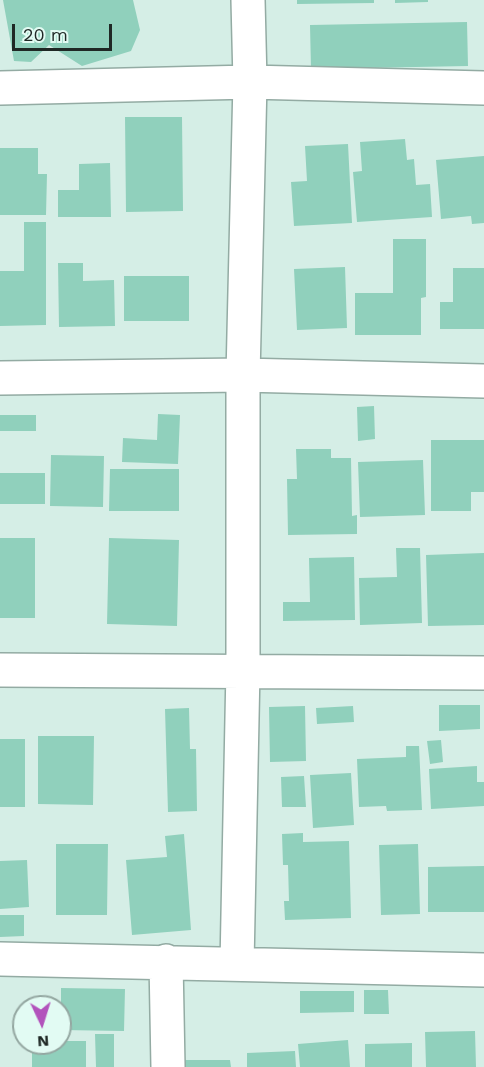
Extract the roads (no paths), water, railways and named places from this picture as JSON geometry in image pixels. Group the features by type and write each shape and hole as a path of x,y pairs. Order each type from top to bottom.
{"street":[{"path":"237,964 243,669 243,375 250,82 248,0"},
{"path":"0,87 250,82 484,88"},
{"path":"0,378 243,375 484,381"},
{"path":"0,670 243,669 484,673"},
{"path":"0,959 484,970"},
{"path":"166,961 168,1067"}]}
